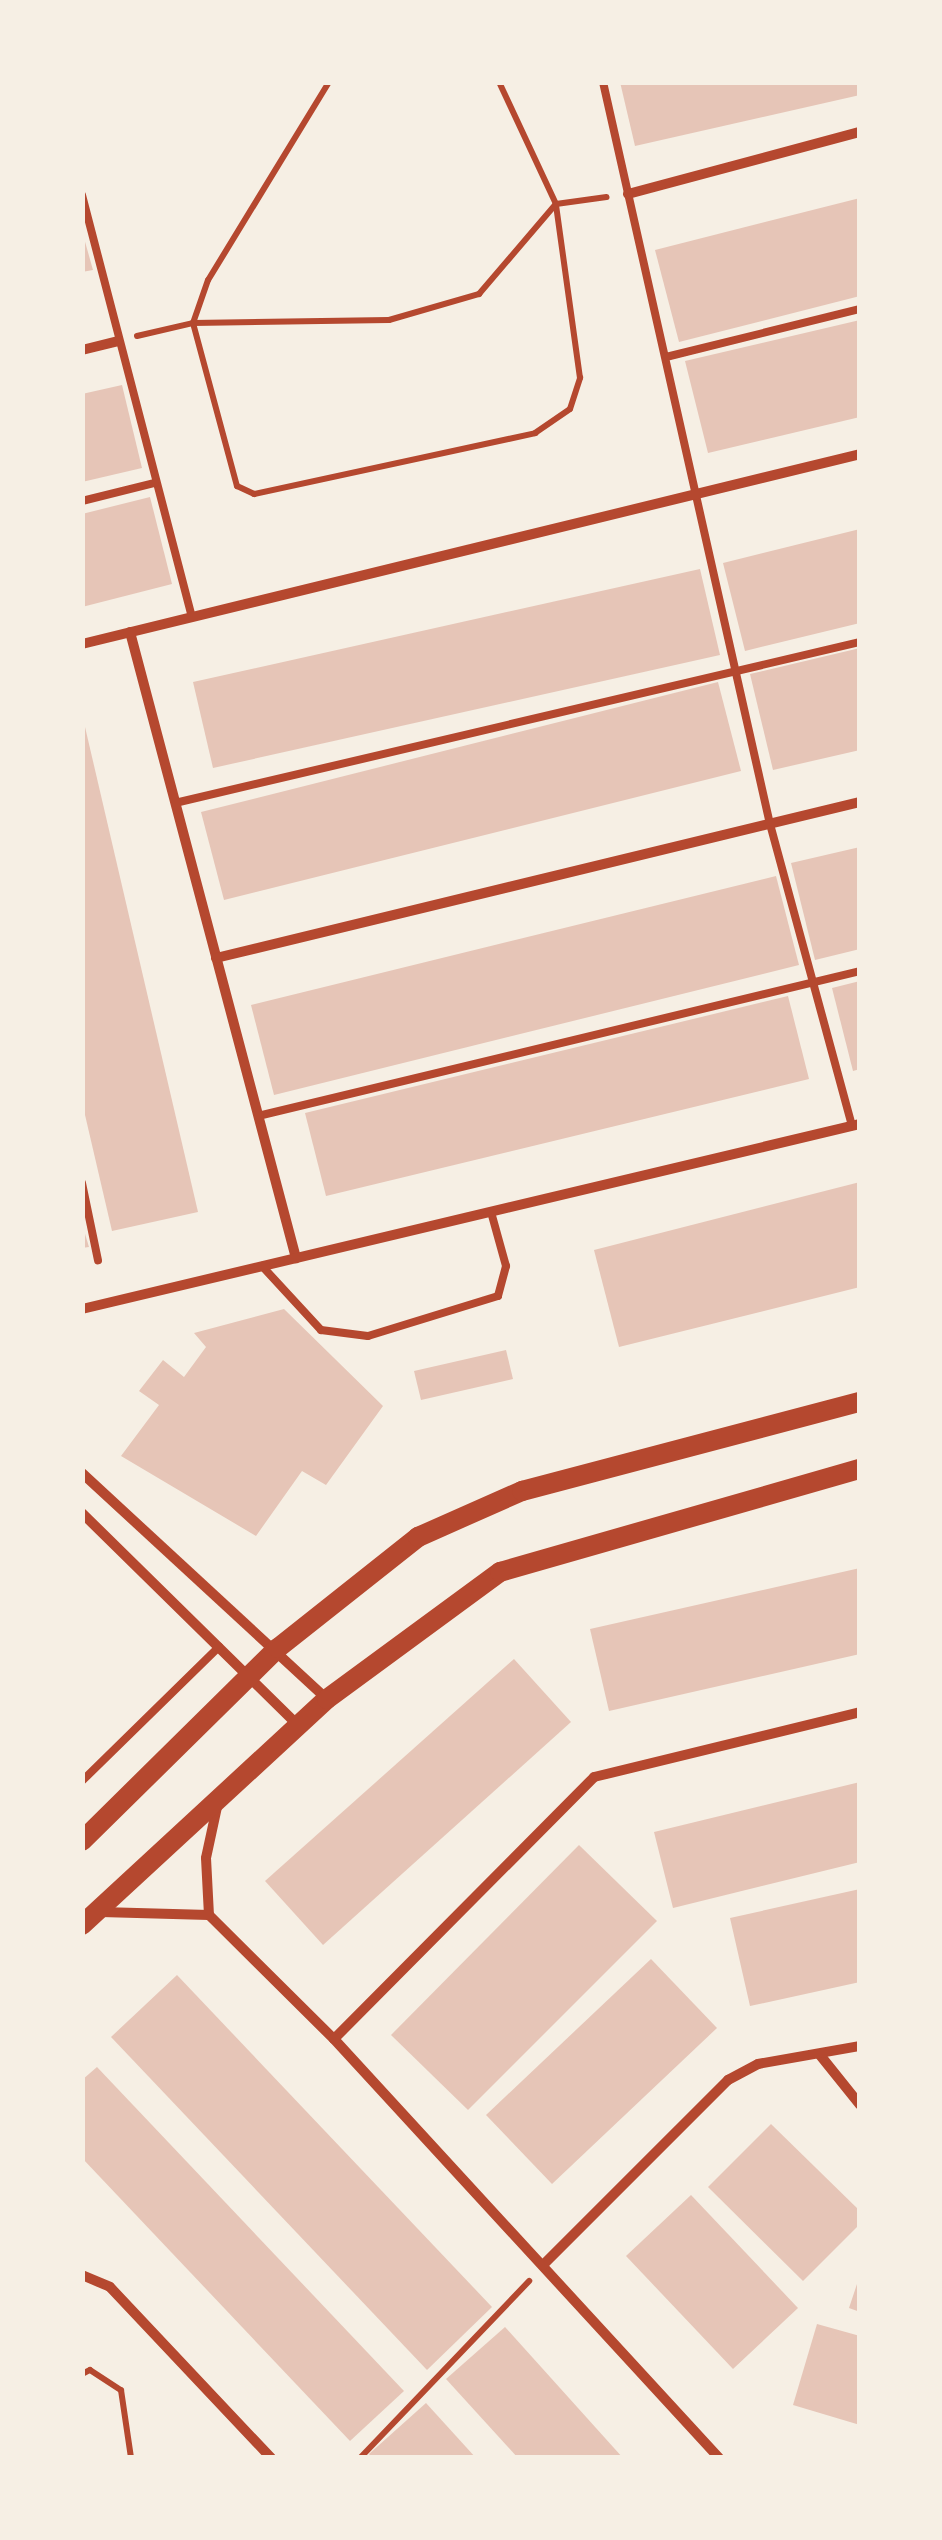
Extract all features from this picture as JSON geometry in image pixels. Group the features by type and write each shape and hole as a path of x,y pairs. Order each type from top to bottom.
{"main road":[{"path":"82,1842 278,1648 369,1571 470,1511 522,1491 860,1402"},
{"path":"90,1919 327,1699 500,1572 860,1469"}],"street":[{"path":"628,194 860,132"},
{"path":"82,350 117,341"},
{"path":"82,644 860,454"},
{"path":"130,632 296,1258"},
{"path":"216,958 860,802"},
{"path":"82,1309 856,1125"},
{"path":"82,1473 278,1648 327,1699"},
{"path":"82,1513 298,1726"},
{"path":"334,2039 594,1778 860,1712"},
{"path":"218,1801 206,1858 209,1915 334,2039 718,2458"},
{"path":"90,1919 209,1915"},
{"path":"543,2266 728,2080 758,2064 860,2046"},
{"path":"820,2055 860,2105"},
{"path":"82,2275 110,2287 271,2458"}],"lane":[{"path":"604,82 770,824 856,1125"},
{"path":"82,195 192,617"},
{"path":"666,357 860,309"},
{"path":"82,501 155,483"},
{"path":"176,803 860,642"},
{"path":"258,1116 860,971"},
{"path":"82,1183 98,1260"},
{"path":"262,1266 321,1330 368,1336 498,1296 506,1266 491,1212"},
{"path":"82,1781 220,1647"}],"path":[{"path":"330,82 208,280 193,322 236,486 254,494 535,433 570,409 580,378 556,204 500,82"},
{"path":"117,341 193,322 389,320 479,294 556,204 628,194"},
{"path":"360,2458 543,2266"},
{"path":"82,2374 90,2370 121,2390 131,2458"}],"building":[{"path":"620,82 860,82 860,95 635,146"},
{"path":"860,198 860,296 679,342 655,250"},
{"path":"82,231 93,270 82,272"},
{"path":"860,320 860,417 708,453 685,361"},
{"path":"122,385 142,468 82,482 82,394"},
{"path":"150,497 172,584 82,607 82,514"},
{"path":"860,529 860,623 745,651 723,563"},
{"path":"700,569 720,655 213,768 193,682"},
{"path":"860,648 860,750 773,770 750,674"},
{"path":"718,682 741,771 224,900 201,812"},
{"path":"82,714 198,1212 112,1231 82,1102"},
{"path":"860,847 860,949 815,960 791,863"},
{"path":"776,876 799,965 274,1095 251,1005"},
{"path":"860,981 860,1069 853,1071 832,988"},
{"path":"788,996 809,1079 326,1196 305,1113"},
{"path":"860,1182 860,1287 619,1347 594,1250"},
{"path":"82,1224 89,1247 82,1248"},
{"path":"284,1309 383,1406 326,1485 302,1471 256,1536 121,1456 159,1405 139,1391 163,1360 184,1377 206,1347 194,1333"},
{"path":"506,1350 513,1379 421,1400 414,1371"},
{"path":"860,1568 860,1654 609,1711 590,1629"},
{"path":"514,1659 571,1722 323,1945 265,1881"},
{"path":"860,1782 860,1862 673,1908 654,1832"},
{"path":"579,1845 657,1921 468,2110 391,2035"},
{"path":"860,1889 860,1982 750,2006 730,1918"},
{"path":"651,1959 717,2028 552,2184 486,2115"},
{"path":"177,1975 492,2307 427,2370 111,2037"},
{"path":"97,2067 404,2391 350,2441 82,2158 82,2080"},
{"path":"771,2124 860,2211 860,2224 803,2281 708,2187"},
{"path":"691,2195 798,2308 733,2369 626,2256"},
{"path":"860,2278 860,2312 849,2308"},
{"path":"817,2324 860,2336 860,2425 793,2405"},
{"path":"505,2327 623,2458 518,2458 446,2379"},
{"path":"426,2403 476,2458 372,2458 369,2454"}]}
